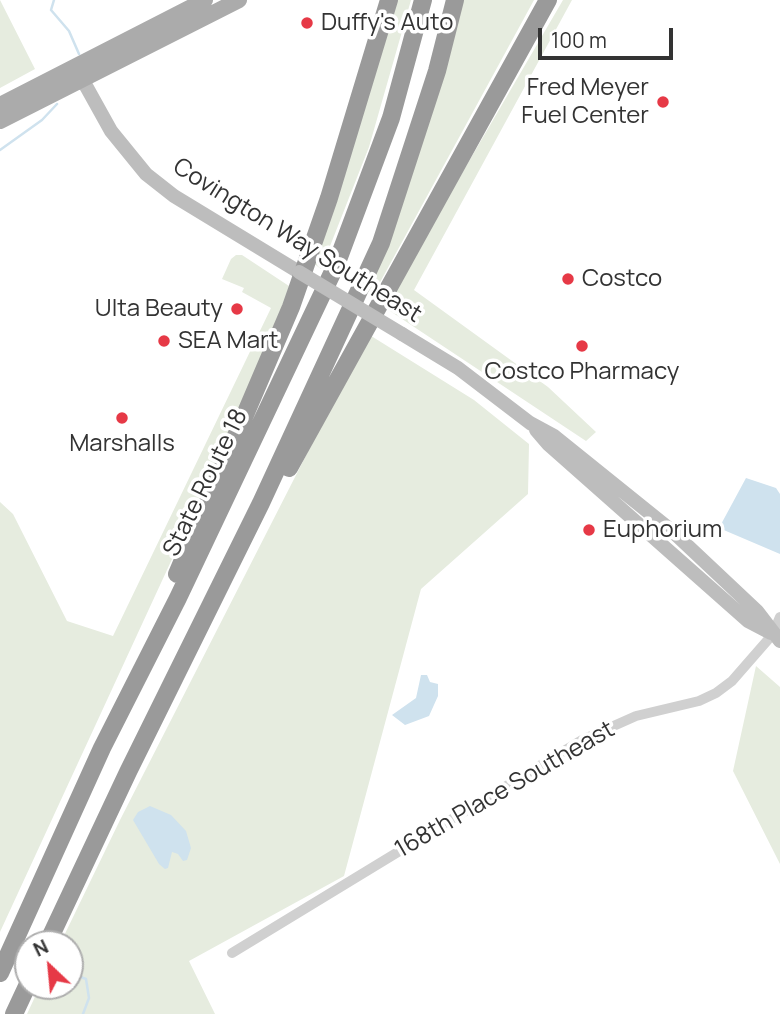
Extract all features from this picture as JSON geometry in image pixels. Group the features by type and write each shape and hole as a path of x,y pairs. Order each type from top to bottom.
{"highway":[{"path":"122,706 291,307 330,198 388,0"},
{"name":"State Route 18","path":"2,969 122,706 190,573 336,265 391,118 423,0"},
{"path":"202,627 381,243 437,71 456,0"},
{"path":"54,930 128,772 202,627 548,0"}],"main road":[{"path":"0,121 205,0"},
{"path":"0,105 73,76 239,0"}],"street":[{"name":"Covington Way Southeast","path":"73,76 111,131 146,174 174,196 458,369 530,423 554,436 672,531 757,611 778,635"},
{"name":"Covington Way Southeast","path":"530,423 548,444 748,621 778,635"},
{"path":"616,504 623,499 647,518 672,531"},
{"name":"168th Place Southeast","path":"232,953 583,740 636,716 699,701 716,693 732,681 778,635 780,617"}],"shaded area":[{"path":"0,0 35,69 0,88"},
{"path":"394,0 411,0 369,147 321,269 313,263"},
{"path":"462,0 534,0 372,297 365,294"},
{"path":"563,0 572,0 414,290 548,387 596,432 586,441 384,307"},
{"path":"242,255 289,286 268,351 0,932 0,502 13,514 67,621 113,636 271,308 242,292 244,288 222,279 231,259"},
{"path":"368,334 474,400 529,444 528,494 421,589 344,876 189,961 215,1014 27,1014 34,1000 84,1000 84,930 67,930 120,820"},
{"path":"756,666 780,687 780,864 733,771"}],"water":[{"path":"746,478 776,488 780,494 780,554 719,528"},
{"path":"421,675 427,675 430,682 438,684 438,696 429,716 405,725 392,715 416,698"},
{"path":"150,806 171,815 186,831 191,848 187,860 183,861 178,854 172,852 168,868 165,869 159,864 133,820 138,812"}],"waterway":[{"path":"54,0 51,10 69,31 79,54"},
{"path":"0,150 42,120 57,104"},
{"path":"83,1014 89,998 84,978"}],"place":[{"name":"Duffy's Auto","path":"307,23"},
{"name":"Fred Meyer Fuel Center","path":"663,102"},
{"name":"Costco","path":"568,279"},
{"name":"Ulta Beauty","path":"237,309"},
{"name":"SEA Mart","path":"164,341"},
{"name":"Costco Pharmacy","path":"582,346"},
{"name":"Marshalls","path":"122,418"},
{"name":"Euphorium","path":"589,530"}]}
